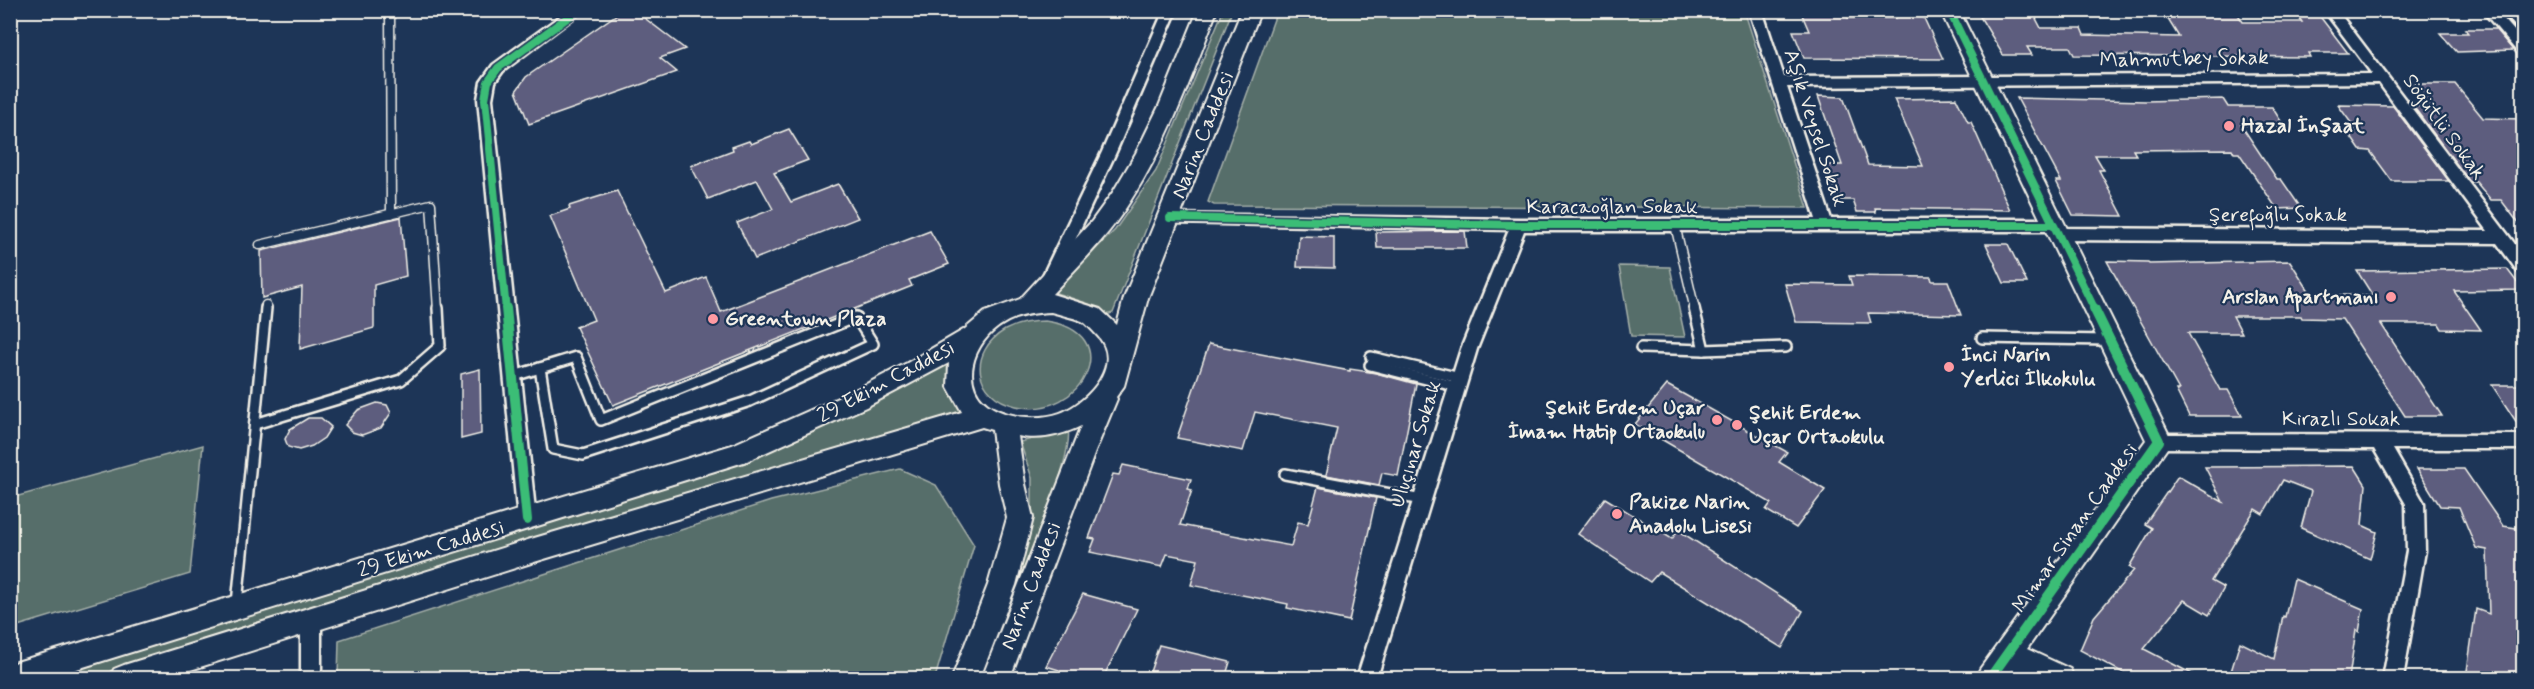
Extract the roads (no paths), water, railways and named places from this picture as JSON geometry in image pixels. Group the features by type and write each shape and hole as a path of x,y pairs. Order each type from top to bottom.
{"highway":[{"path":"2514,10 2523,20"}],"main road":[{"name":"Narin Caddesi","path":"1028,305 1084,245 1121,198 1158,135 1208,10"},
{"name":"Narin Caddesi","path":"1120,361 1136,298 1252,10"},
{"name":"Mimar Sinan Caddesi","path":"1949,10 2159,441 1990,678"},
{"path":"1051,303 1073,306 1092,314 1107,327 1117,342 1120,361 1116,378 1107,394 1092,408 1073,420 1039,428 994,421 969,403 961,387 958,370 962,352 972,336 987,322 1006,311 1028,305 1051,303"},
{"name":"29 Ekim Caddesi","path":"10,677 738,454 891,383 937,359 972,336"},
{"name":"Narin Caddesi","path":"996,678 1082,452 1107,394"},
{"name":"Narin Caddesi","path":"966,678 1002,585 1020,519 994,421"},
{"name":"29 Ekim Caddesi","path":"124,678 531,550 994,421"},
{"path":"2009,654 2060,678"}],"street":[{"path":"527,520 485,99 489,82 498,68 578,10"},
{"path":"1047,284 1109,152 1171,10"},
{"name":"Aşık Veysel Sokak","path":"1755,10 1825,225"},
{"name":"Söğütlü Sokak","path":"2330,10 2383,78 2499,237 2518,253 2523,268"},
{"path":"2488,10 2523,51"},
{"name":"Mahmutbey Sokak","path":"1777,82 2383,78"},
{"name":"Karacaoğlan Sokak","path":"1170,218 1519,225 1825,225 2056,230"},
{"name":"Uluçınar Sokak","path":"1367,678 1469,349 1519,225"},
{"name":"Şerefoğlu Sokak","path":"2056,230 2499,237"},
{"name":"Kirazlı Sokak","path":"2159,441 2523,442"},
{"path":"2379,441 2415,503 2416,551 2393,678"},
{"path":"311,620 311,678"}],"lane":[{"path":"390,10 391,214"},
{"path":"255,424 401,380 440,346 431,204 260,245"},
{"path":"1674,225 1704,350"},
{"path":"237,607 266,305"},
{"path":"514,376 540,368 576,357 601,420 856,317 873,344 750,401 583,455 553,448 540,368"},
{"path":"1982,338 2110,340"},
{"path":"1641,348 1704,350 1786,347"},
{"path":"1370,361 1459,382"},
{"path":"1285,474 1422,500"}],"place":[{"name":"Hazal İnşaat","path":"2229,126"},
{"name":"Arslan Apartmanı","path":"2391,297"},
{"name":"Greentown Plaza","path":"713,319"},
{"name":"İnci Narin Yerlici İlkokulu","path":"1949,367"},
{"name":"Şehit Erdem Uçar İmam Hatip Ortaokulu","path":"1717,420"},
{"name":"Şehit Erdem Uçar Ortaokulu","path":"1737,425"},
{"name":"Pakize Narin Anadolu Lisesi","path":"1617,514"}]}
